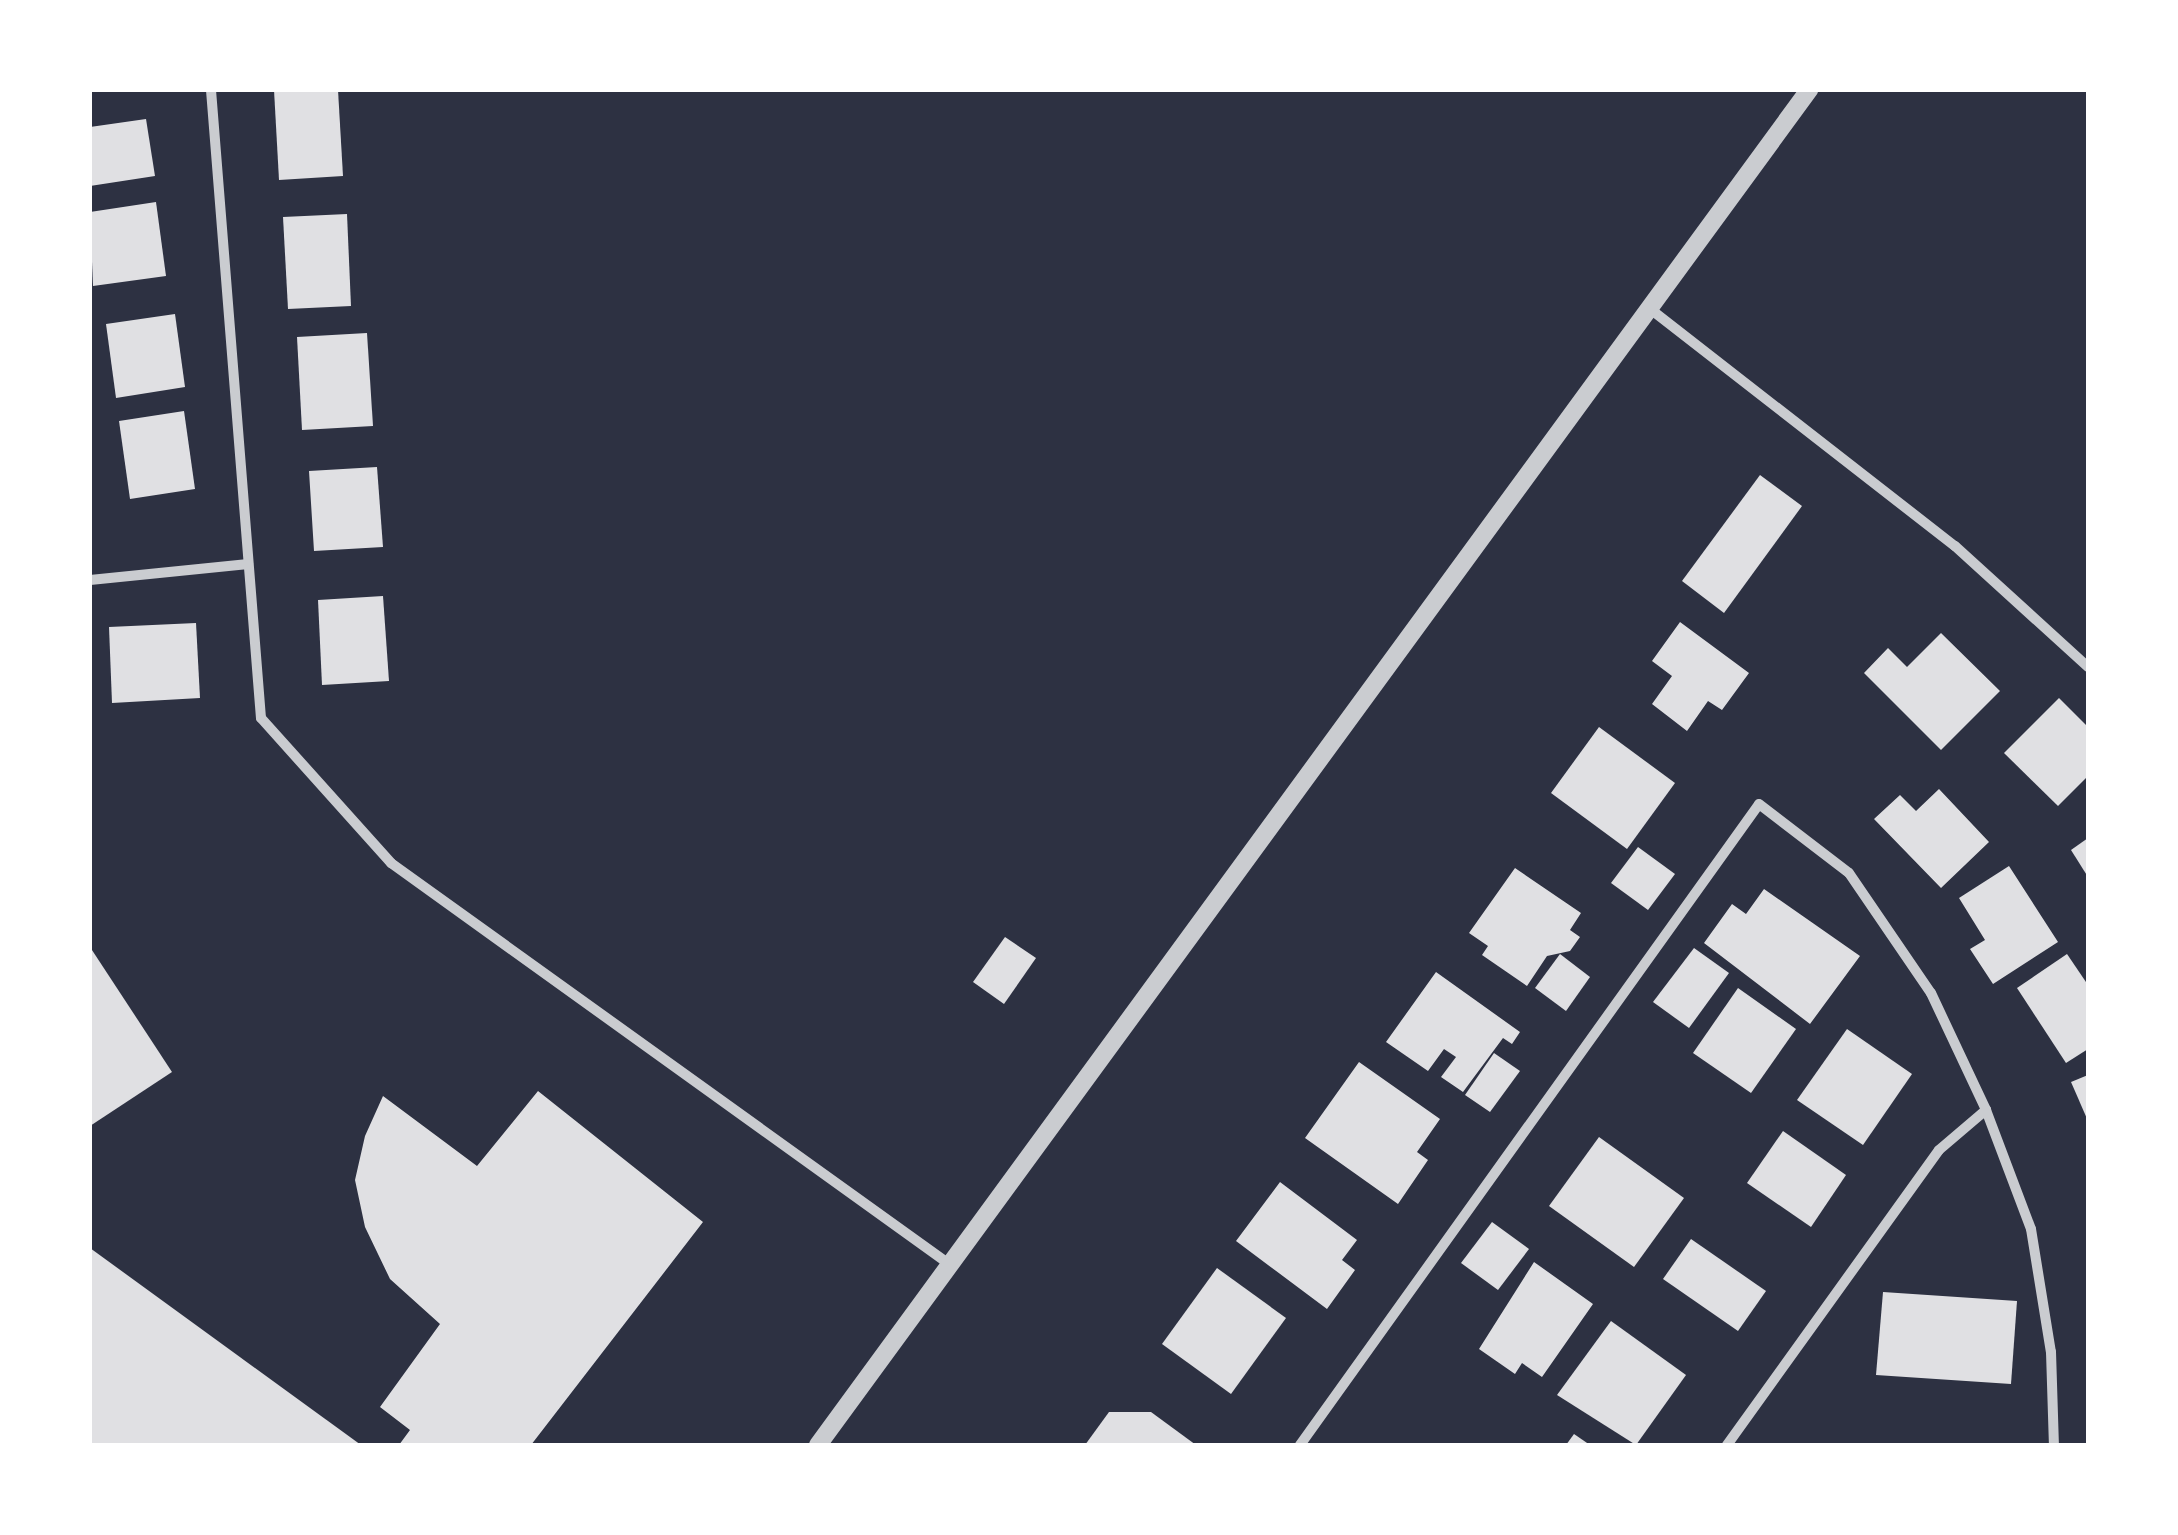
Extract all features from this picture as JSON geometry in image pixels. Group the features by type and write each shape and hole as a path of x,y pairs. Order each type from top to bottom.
{"street":[{"path":"211,90 262,718 392,863 949,1264"},
{"path":"818,1445 1808,90"},
{"path":"1649,308 1956,546 2088,667"},
{"path":"90,580 248,564"},
{"path":"1300,1445 1760,804 1849,874 1931,993 1986,1110 2030,1229 2051,1352 2054,1445"},
{"path":"1727,1445 1939,1150 1986,1110"}],"building":[{"path":"274,90 338,90 343,176 279,180"},
{"path":"146,119 155,176 90,186 90,127"},
{"path":"156,202 166,276 93,286 90,212"},
{"path":"347,214 351,306 288,309 283,217"},
{"path":"175,314 185,387 116,398 106,324"},
{"path":"367,333 373,426 302,430 297,337"},
{"path":"184,411 195,489 130,499 119,421"},
{"path":"377,467 383,547 314,551 309,471"},
{"path":"1760,475 1802,506 1724,613 1682,581"},
{"path":"383,596 389,681 322,685 318,600"},
{"path":"1680,622 1749,673 1722,710 1708,701 1687,731 1652,704 1672,676 1652,661"},
{"path":"196,623 200,698 112,703 109,627"},
{"path":"1941,633 2000,691 1941,750 1864,673 1888,648 1907,667"},
{"path":"2059,698 2088,727 2088,776 2058,806 2004,753"},
{"path":"1599,727 1675,783 1627,849 1551,793"},
{"path":"1939,789 1989,842 1941,888 1874,819 1900,795 1916,811"},
{"path":"2088,838 2088,877 2071,850"},
{"path":"1638,847 1675,874 1648,910 1611,883"},
{"path":"2009,866 2058,942 1993,984 1970,949 1985,940 1959,898"},
{"path":"1515,868 1581,913 1570,930 1580,937 1570,951 1547,956 1527,986 1482,955 1488,946 1469,933"},
{"path":"1764,889 1860,956 1810,1024 1704,943 1732,904 1746,914"},
{"path":"1005,937 1036,958 1004,1004 973,982"},
{"path":"90,947 172,1072 90,1126"},
{"path":"1694,948 1729,973 1689,1028 1653,1002"},
{"path":"1560,954 1590,977 1566,1011 1535,988"},
{"path":"2067,954 2088,985 2088,1049 2066,1063 2017,988"},
{"path":"1436,972 1520,1032 1512,1044 1503,1038 1463,1092 1441,1077 1456,1057 1444,1049 1428,1071 1386,1042"},
{"path":"1738,988 1796,1029 1751,1093 1693,1053"},
{"path":"1847,1029 1912,1074 1863,1145 1797,1100"},
{"path":"1494,1053 1520,1071 1490,1112 1465,1095"},
{"path":"1359,1062 1440,1119 1417,1152 1428,1160 1398,1204 1305,1138"},
{"path":"2088,1075 2088,1121 2071,1082"},
{"path":"538,1091 703,1222 531,1445 399,1445 410,1430 380,1407 440,1324 390,1279 365,1227 355,1180 365,1136 383,1096 477,1166"},
{"path":"1783,1131 1846,1175 1811,1227 1747,1183"},
{"path":"1599,1137 1684,1198 1634,1267 1549,1206"},
{"path":"1280,1182 1357,1240 1342,1260 1355,1270 1327,1309 1236,1241"},
{"path":"1492,1222 1529,1249 1498,1290 1461,1263"},
{"path":"1691,1239 1766,1291 1738,1331 1663,1279"},
{"path":"90,1248 361,1445 90,1445"},
{"path":"1534,1262 1593,1304 1542,1377 1522,1363 1515,1374 1479,1349"},
{"path":"1217,1268 1286,1318 1231,1394 1162,1344"},
{"path":"1883,1292 2017,1301 2011,1384 1876,1375"},
{"path":"1611,1321 1686,1375 1636,1445 1557,1395"},
{"path":"1109,1412 1151,1412 1196,1445 1085,1445"},
{"path":"1574,1434 1590,1445 1566,1445"}]}
